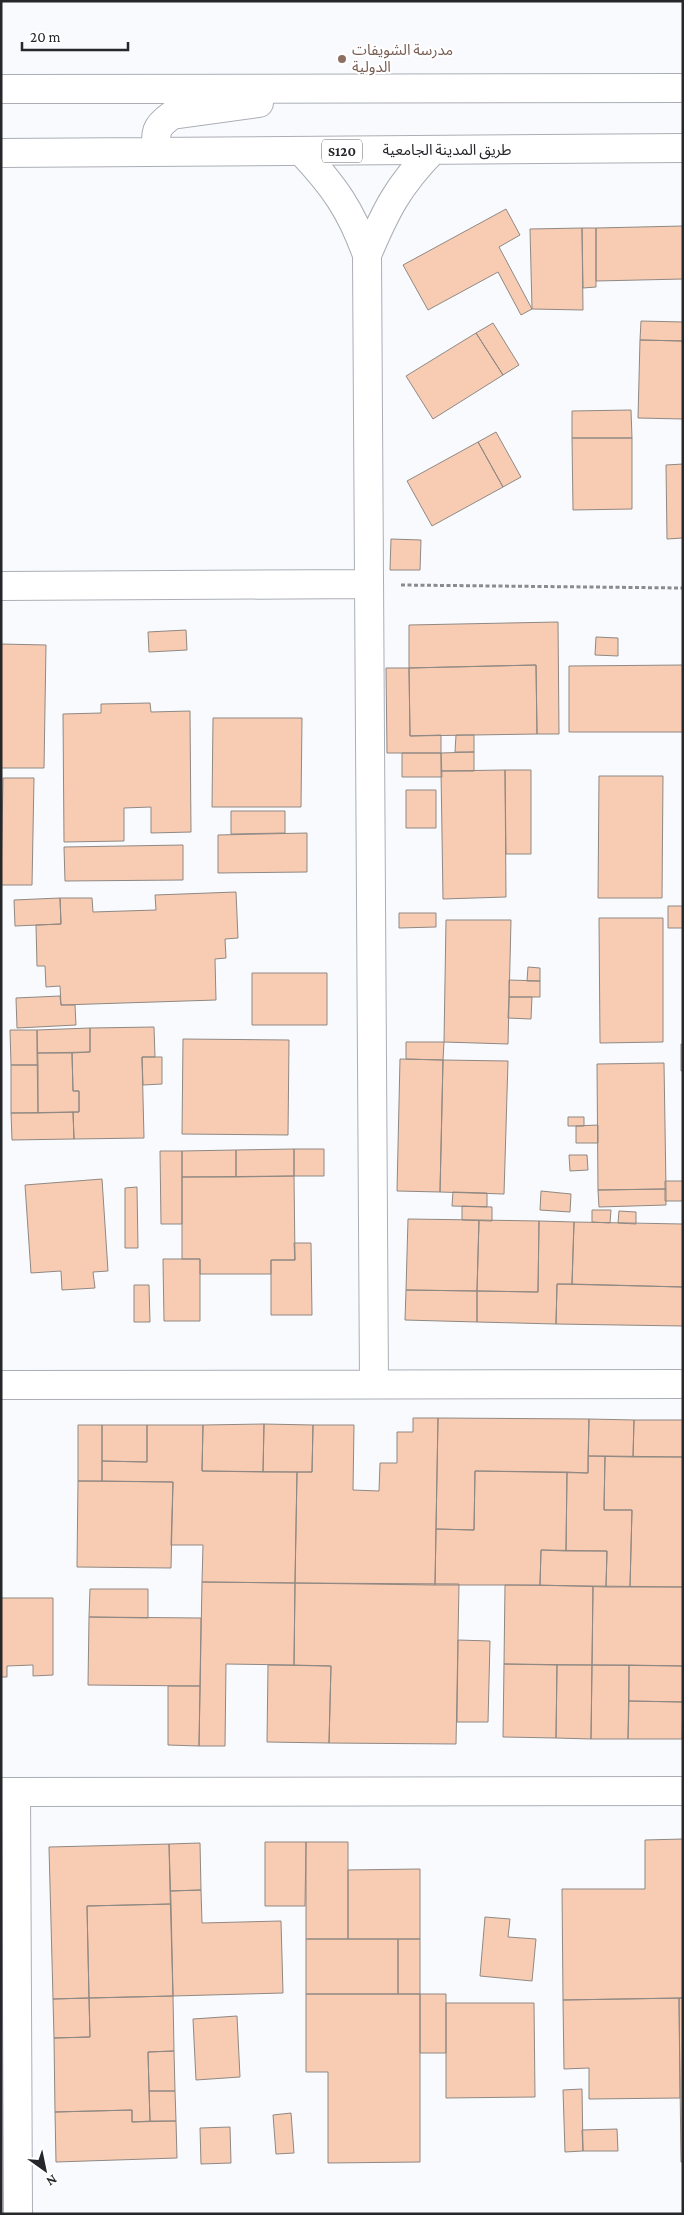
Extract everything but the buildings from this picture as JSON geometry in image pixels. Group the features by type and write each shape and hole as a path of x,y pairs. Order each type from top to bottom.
{"street":[{"path":"1,89 683,88"},
{"path":"157,152 155,134 161,123 172,115 255,104 293,89"},
{"name":"طريق المدينة الجامعية","path":"1,153 683,148"},
{"path":"367,255 393,198 410,173 432,150"},
{"path":"300,151 341,198 356,224 367,255 374,1384"},
{"path":"1,586 369,584"},
{"path":"1,1385 683,1384"},
{"path":"1,2214 17,2214 9,1792 683,1791"}],"path":[{"path":"369,584 683,588"}],"place":[{"name":"مدرسة الشويفات الدولية","path":"342,59"}]}
